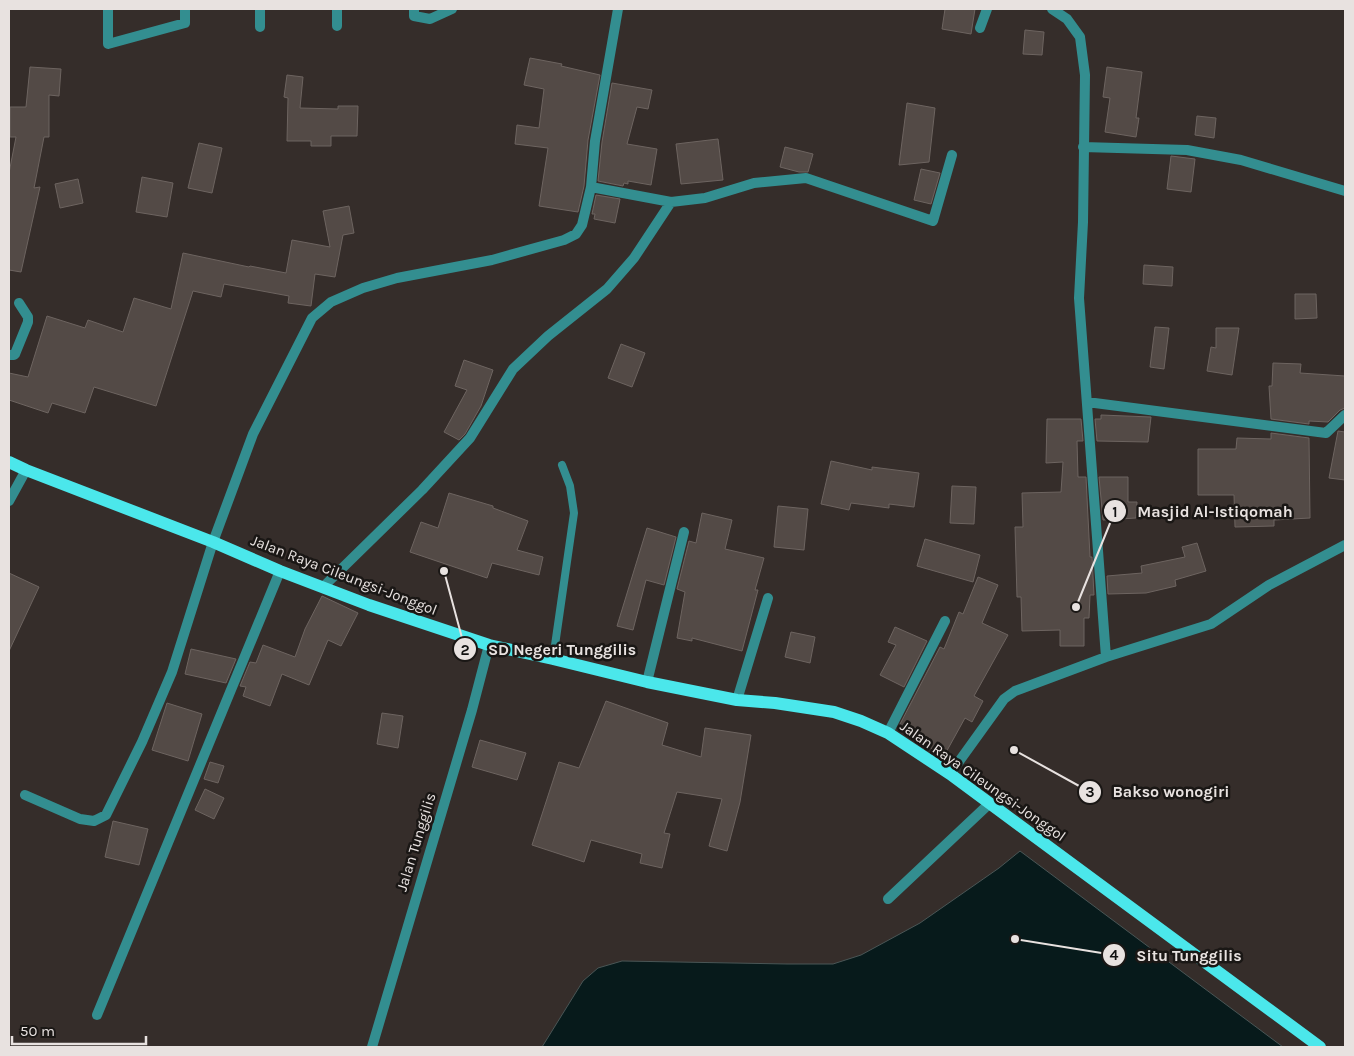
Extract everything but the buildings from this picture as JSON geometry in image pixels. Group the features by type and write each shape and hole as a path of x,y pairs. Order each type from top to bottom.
{"main road":[{"name":"Jalan Raya Cileungsi-Jonggol","path":"9,462 369,605 489,645 647,682 737,700 775,703 834,712 861,720 888,733 950,774 1320,1047"}],"street":[{"path":"108,9 108,44 185,23 185,9"},
{"path":"260,9 260,26"},
{"path":"337,9 337,26"},
{"path":"414,9 414,16 430,18 452,9"},
{"path":"25,795 80,819 94,820 106,815 142,742 172,672 213,542 253,434 312,318 331,302 363,288 397,278 492,260 564,240 576,234 582,224 590,187 595,141 618,9"},
{"path":"980,28 987,9"},
{"path":"1052,9 1067,18 1080,37 1085,76 1083,222 1079,298 1106,657"},
{"path":"1084,147 1187,150 1241,160 1345,191"},
{"path":"590,187 671,202 705,198 754,183 806,178 933,221 952,155"},
{"path":"323,587 422,490 470,438 513,369 548,336 607,289 634,258 671,202"},
{"path":"9,356 15,354 28,322 28,317 19,304"},
{"path":"1087,402 1326,434 1345,415"},
{"path":"9,501 26,470"},
{"path":"647,682 684,532"},
{"path":"950,774 1004,699 1015,691 1106,657 1210,624 1269,586 1345,545"},
{"path":"97,1015 280,571"},
{"path":"737,700 768,598"},
{"path":"888,733 945,621"},
{"name":"Jalan Tunggilis","path":"372,1047 472,710 489,645"},
{"path":"888,899 990,803"}],"lane":[{"path":"553,659 574,513 570,486 562,465"}],"shaded area":[{"path":"1020,851 1283,1047 542,1047 583,981 598,968 622,961 833,964 861,955 920,923 999,868"}],"place":[{"name":"SD Negeri Tunggilis","path":"444,571"},
{"name":"Masjid Al-Istiqomah","path":"1076,607"},
{"name":"Bakso wonogiri","path":"1014,750"},
{"name":"Situ Tunggilis","path":"1015,939"}]}
